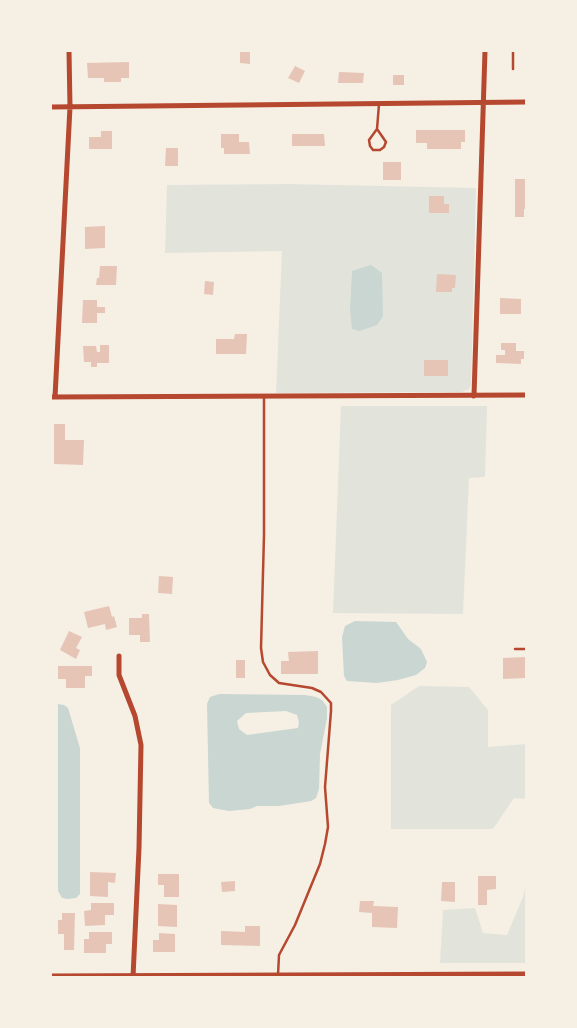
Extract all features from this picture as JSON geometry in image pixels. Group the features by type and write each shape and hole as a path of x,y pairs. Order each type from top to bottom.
{"street":[{"path":"70,51 70,107 53,398 526,395"},
{"path":"474,396 485,51"},
{"path":"51,107 526,102"},
{"path":"119,656 118,675 138,727 141,746 140,848 133,976"},
{"path":"51,976 526,974"}],"lane":[{"path":"513,51 513,69"},
{"path":"378,129 369,140 373,150 380,150 386,142 378,129 379,104"},
{"path":"264,396 261,648 263,662 270,675 279,683 312,688 321,692 331,703 325,787 328,827 325,844 320,864 298,918 279,956 278,975"},
{"path":"515,649 526,649"}],"shaded area":[{"path":"288,184 476,188 471,385 469,389 462,392 276,393 282,251 165,253 167,185"},
{"path":"371,265 382,273 383,316 377,325 359,331 352,329 350,309 352,271"},
{"path":"341,406 487,406 485,477 469,478 463,614 333,613"},
{"path":"355,621 396,622 408,639 421,649 427,662 425,668 416,675 398,680 377,683 347,681 344,676 342,637 345,626"},
{"path":"419,686 469,687 488,710 488,747 526,744 526,799 514,798 493,829 391,829 391,705"},
{"path":"219,694 305,695 322,700 327,707 327,718 320,754 319,789 316,798 311,801 279,806 257,806 250,809 229,811 213,808 209,803 207,704 210,697","holes":["286,711 297,715 298,728 247,735 239,729 237,721 246,713"]},
{"path":"58,704 68,708 80,748 80,894 76,898 68,899 62,898 58,891"},
{"path":"526,884 526,963 440,963 443,910 475,908 483,933 507,935 523,897"}],"building":[{"path":"240,51 250,51 250,64 240,63"},
{"path":"129,62 129,78 121,78 121,82 104,82 104,78 88,78 87,63"},
{"path":"295,66 305,71 299,83 288,78"},
{"path":"339,72 364,73 363,83 338,83"},
{"path":"393,75 404,75 404,85 393,85"},
{"path":"416,130 465,130 465,142 461,142 461,149 427,149 427,143 416,143"},
{"path":"101,131 112,131 112,149 89,149 89,137 101,137"},
{"path":"221,134 239,134 239,142 249,142 250,154 224,154 224,148 221,148"},
{"path":"292,134 324,134 325,146 292,146"},
{"path":"166,148 178,148 178,166 165,166"},
{"path":"383,162 401,162 401,180 383,180"},
{"path":"515,179 526,179 526,209 524,209 524,217 515,217"},
{"path":"429,196 444,196 444,204 449,204 449,213 429,213"},
{"path":"105,226 105,248 85,249 85,227"},
{"path":"100,266 117,266 116,285 96,285"},
{"path":"437,274 456,275 455,288 452,288 452,292 436,292"},
{"path":"205,281 214,282 213,295 204,294"},
{"path":"500,298 521,299 521,314 500,314"},
{"path":"83,300 97,300 97,307 105,307 105,313 97,313 97,323 82,323"},
{"path":"235,334 247,334 246,354 216,354 216,339 234,339"},
{"path":"501,343 516,343 516,351 524,351 524,359 521,359 521,364 496,363 496,355 505,355 505,350 501,350"},
{"path":"100,345 109,345 109,363 97,363 97,367 91,367 91,362 84,362 83,346 96,346 97,352 100,352"},
{"path":"424,360 448,360 448,376 424,376"},
{"path":"54,424 65,424 65,440 84,440 83,465 54,464"},
{"path":"159,576 173,577 172,594 158,593"},
{"path":"109,606 117,627 106,630 105,624 88,628 84,612"},
{"path":"142,614 149,614 150,642 140,642 140,635 129,635 129,618 142,618"},
{"path":"69,631 82,637 76,648 80,650 76,659 60,650"},
{"path":"318,651 318,674 281,674 281,661 289,661 288,652"},
{"path":"526,657 526,678 503,679 503,658"},
{"path":"236,660 245,660 245,678 236,678"},
{"path":"58,666 92,666 92,676 85,676 85,688 66,688 66,679 58,679"},
{"path":"90,872 116,873 115,883 108,882 108,897 90,896"},
{"path":"158,874 179,874 179,897 164,897 164,885 158,885"},
{"path":"478,876 496,876 496,889 487,890 487,905 478,905"},
{"path":"235,881 235,891 222,892 221,882"},
{"path":"442,882 455,882 455,902 441,901"},
{"path":"360,901 374,901 373,906 398,907 397,928 372,927 372,913 359,912"},
{"path":"91,903 114,903 114,915 105,915 105,925 85,926 84,911 91,910"},
{"path":"158,904 177,905 177,927 158,926"},
{"path":"62,913 75,913 74,950 64,950 64,934 58,934 58,920 62,920"},
{"path":"245,926 260,926 260,946 221,945 221,931 245,932"},
{"path":"89,932 112,932 112,944 106,944 106,953 84,953 84,939 89,939"},
{"path":"159,933 175,934 175,952 153,952 153,940 159,940"}]}
